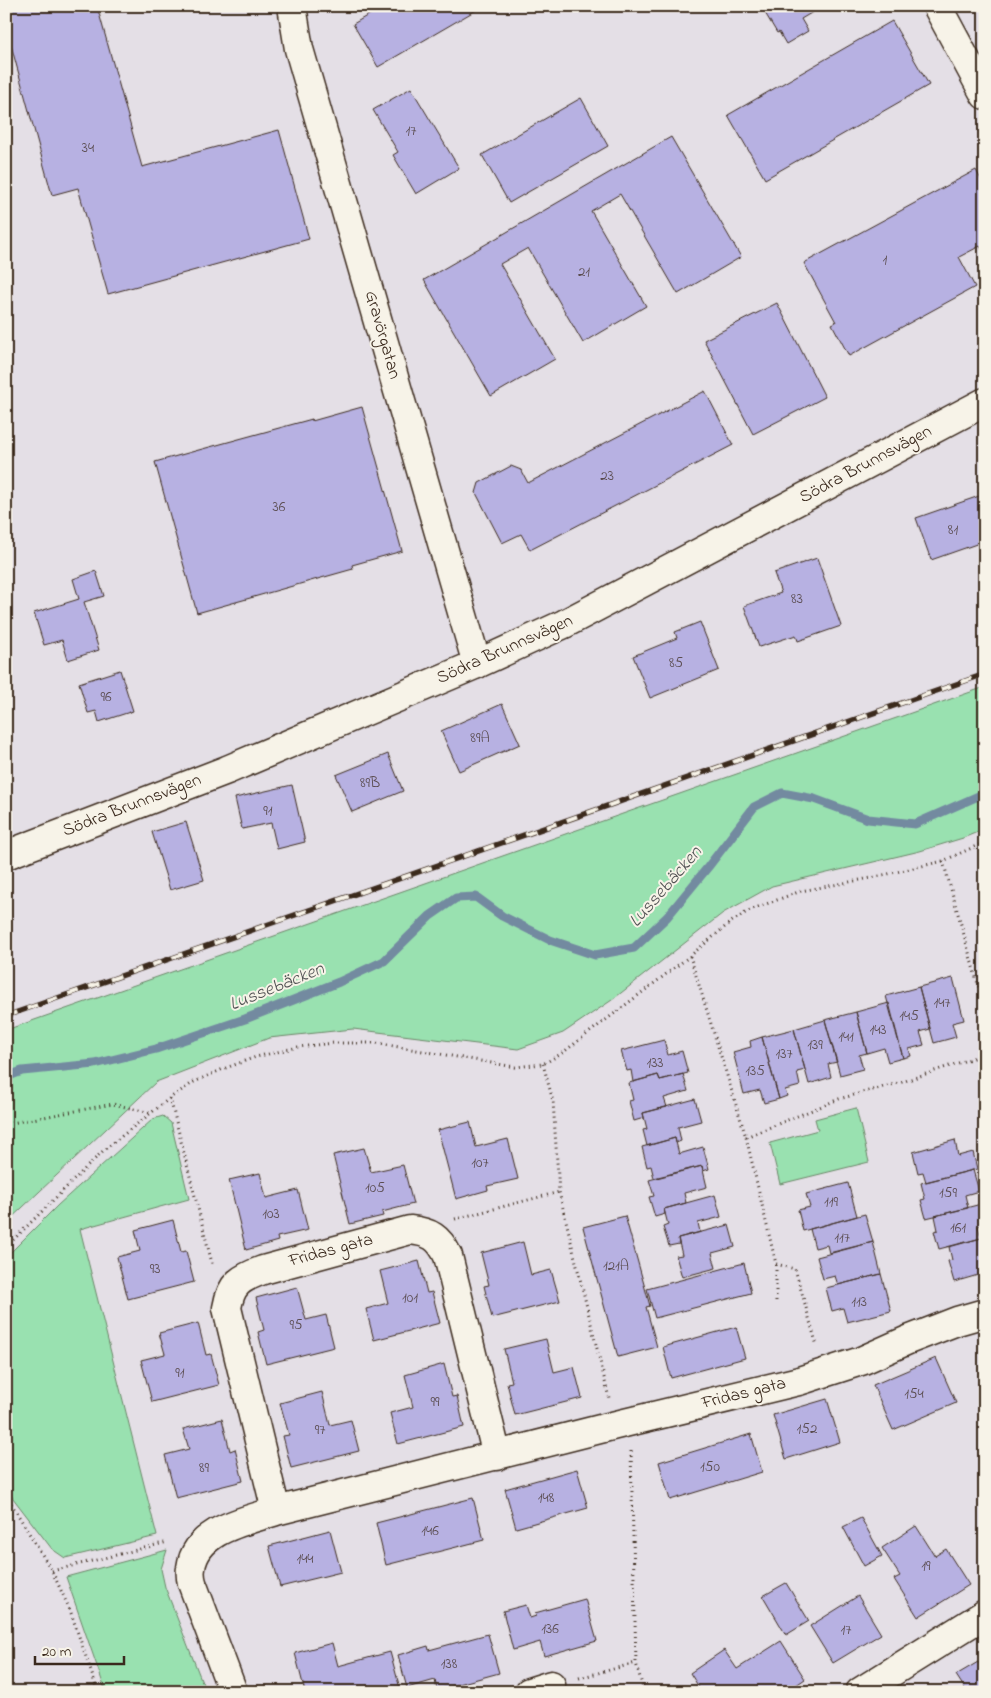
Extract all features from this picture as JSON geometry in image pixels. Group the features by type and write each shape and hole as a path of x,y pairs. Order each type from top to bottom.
{"street":[{"name":"Gravörgatan","path":"292,6 300,49 478,664"},
{"path":"937,6 985,95"},
{"name":"Södra Brunnsvägen","path":"6,855 227,770 478,664 564,624 985,402"},
{"name":"Fridas gata","path":"228,1308 229,1296 236,1284 247,1276 263,1270 410,1230 422,1231 434,1236 443,1245 448,1256 497,1456"},
{"path":"228,1308 276,1511"},
{"name":"Fridas gata","path":"234,1692 192,1583 190,1568 196,1552 208,1539 225,1528 276,1511 825,1373 860,1361 957,1320 985,1313"},
{"path":"860,1692 985,1614"}],"path":[{"path":"6,1247 104,1150 170,1098 194,1082 223,1068 256,1057 298,1047 334,1043 376,1043 515,1067 543,1064 560,1054 690,956 731,922 750,910 801,891 871,878 943,861 985,842"},
{"path":"943,861 985,1009"},
{"path":"690,956 746,1138 776,1264 776,1301"},
{"path":"746,1138 839,1099 902,1082 985,1054"},
{"path":"543,1064 553,1101 559,1192 616,1425 631,1448 636,1663 644,1692"},
{"path":"170,1098 214,1270 228,1308"},
{"path":"6,1124 113,1104 151,1113"},
{"path":"410,1230 559,1192"},
{"path":"776,1264 796,1269 825,1373"},
{"path":"6,1495 52,1571 70,1610 98,1692"},
{"path":"52,1571 177,1540"},
{"path":"540,1688 636,1663"}],"green space":[{"path":"985,687 985,829 920,851 772,886 723,913 612,1000 563,1033 518,1049 353,1029 269,1038 156,1082 6,1223 6,1030"},
{"path":"856,1108 869,1162 780,1184 770,1143 818,1130 815,1119"},
{"path":"163,1116 171,1123 189,1199 80,1229 157,1536 65,1558 52,1549 6,1489 6,1257 58,1205 153,1119"},
{"path":"167,1550 161,1569 165,1587 206,1692 106,1692 66,1577"}],"building":[{"path":"6,6 97,6 142,167 279,130 309,239 108,294 78,188 52,195 6,27"},
{"path":"384,6 483,6 378,67 353,24"},
{"path":"761,6 823,6 801,19 808,31 786,44"},
{"path":"892,21 929,85 765,179 728,115"},
{"path":"411,88 459,168 416,194 393,155 398,152 373,110"},
{"path":"581,98 608,146 509,203 482,155"},
{"path":"671,137 741,257 678,294 620,194 591,211 646,306 583,343 528,248 500,264 555,359 491,396 424,280"},
{"path":"976,170 985,187 985,255 980,246 959,257 975,287 849,356 832,324 836,322 804,263"},
{"path":"777,303 825,397 753,434 704,340"},
{"path":"705,391 733,445 530,550 521,534 502,543 476,493 479,483 511,466 521,470 528,483"},
{"path":"362,407 402,551 352,565 353,569 197,613 155,462"},
{"path":"985,494 985,541 931,560 916,518"},
{"path":"817,558 841,626 798,641 796,635 759,647 744,606 781,593 774,573"},
{"path":"96,571 104,596 84,602 99,650 68,660 62,640 44,645 34,613 79,599 73,579"},
{"path":"700,622 719,670 650,698 633,656 677,638 675,632"},
{"path":"120,670 133,711 99,722 96,711 88,713 79,683"},
{"path":"502,704 520,744 459,771 441,731"},
{"path":"388,754 403,791 352,812 336,775"},
{"path":"292,785 305,842 277,849 271,823 242,829 235,798"},
{"path":"186,822 204,880 170,890 152,832"},
{"path":"953,978 964,1020 952,1023 956,1037 934,1043 919,987"},
{"path":"919,987 930,1029 920,1032 924,1045 909,1049 911,1056 903,1058 886,996"},
{"path":"889,1003 903,1058 888,1062 884,1048 867,1053 856,1012"},
{"path":"856,1012 867,1053 859,1055 863,1069 840,1075 825,1020"},
{"path":"825,1020 837,1062 828,1064 831,1077 809,1084 794,1029"},
{"path":"794,1029 805,1070 797,1072 800,1086 785,1090 787,1096 779,1099 762,1037"},
{"path":"762,1037 779,1099 764,1103 760,1090 744,1094 733,1052 751,1047 750,1041"},
{"path":"664,1040 668,1055 682,1051 688,1073 660,1080 658,1075 633,1082 631,1070 627,1071 621,1051"},
{"path":"683,1074 688,1091 664,1098 667,1107 643,1113 644,1118 634,1121 629,1101 633,1100 629,1083 658,1075 660,1080"},
{"path":"695,1099 701,1121 678,1127 681,1141 676,1143 675,1138 647,1146 643,1130 647,1129 643,1113"},
{"path":"470,1122 476,1147 508,1139 518,1179 487,1186 488,1190 456,1199 438,1130"},
{"path":"675,1138 679,1154 703,1147 709,1169 703,1171 702,1166 654,1178 651,1166 647,1167 642,1147"},
{"path":"955,1140 958,1156 973,1152 977,1169 926,1182 923,1172 918,1173 913,1152"},
{"path":"364,1148 371,1172 403,1165 413,1204 382,1212 383,1216 350,1224 333,1155"},
{"path":"702,1166 707,1187 684,1193 686,1203 664,1209 665,1214 655,1217 649,1197 654,1196 649,1180"},
{"path":"973,1170 979,1191 965,1195 968,1208 926,1218 921,1200 925,1199 921,1183"},
{"path":"260,1173 266,1198 298,1190 308,1230 277,1237 278,1241 246,1250 229,1180"},
{"path":"848,1183 857,1216 803,1231 798,1210 810,1207 806,1194"},
{"path":"715,1195 721,1217 698,1223 700,1232 678,1238 679,1244 669,1246 663,1227 668,1225 664,1209"},
{"path":"985,1203 985,1224 978,1226 981,1238 939,1249 934,1231 938,1230 935,1216"},
{"path":"865,1214 873,1242 829,1253 827,1245 815,1248 810,1229"},
{"path":"625,1216 650,1306 646,1307 657,1347 618,1357 583,1227"},
{"path":"173,1220 181,1252 186,1251 194,1282 128,1299 117,1257 140,1251 135,1230"},
{"path":"729,1225 735,1247 712,1253 716,1268 682,1277 676,1256 682,1255 678,1238"},
{"path":"985,1237 985,1273 954,1282 948,1261 952,1260 949,1247"},
{"path":"523,1242 531,1275 551,1270 560,1301 492,1318 484,1286 489,1285 481,1253"},
{"path":"873,1242 881,1274 838,1285 835,1276 823,1279 817,1257"},
{"path":"419,1261 427,1293 432,1292 440,1323 374,1340 366,1309 388,1303 380,1271"},
{"path":"744,1263 751,1293 655,1318 647,1289"},
{"path":"881,1274 891,1311 847,1322 843,1308 832,1311 826,1288"},
{"path":"297,1287 306,1320 326,1315 334,1347 266,1364 258,1332 264,1330 256,1298"},
{"path":"198,1323 206,1355 211,1354 219,1385 152,1402 141,1360 165,1354 159,1333"},
{"path":"736,1327 745,1358 671,1378 663,1347"},
{"path":"546,1339 554,1372 574,1367 582,1398 515,1415 507,1383 512,1382 504,1349"},
{"path":"936,1358 956,1403 893,1430 873,1385"},
{"path":"444,1364 452,1397 457,1396 464,1427 398,1444 390,1413 413,1407 405,1375"},
{"path":"322,1392 330,1425 351,1420 359,1451 291,1468 283,1436 289,1435 280,1403"},
{"path":"827,1399 840,1442 786,1459 773,1415"},
{"path":"222,1419 230,1451 235,1449 243,1481 176,1498 165,1455 189,1449 183,1429"},
{"path":"751,1434 762,1472 670,1500 659,1462"},
{"path":"577,1469 588,1508 516,1528 505,1489"},
{"path":"473,1498 484,1540 386,1565 376,1523"},
{"path":"861,1518 882,1556 864,1566 843,1527"},
{"path":"916,1526 935,1556 946,1549 969,1585 918,1617 894,1579 900,1576 882,1548"},
{"path":"330,1530 341,1572 280,1587 269,1546"},
{"path":"786,1583 809,1621 786,1635 763,1596"},
{"path":"858,1596 881,1634 833,1663 810,1626"},
{"path":"585,1599 597,1641 544,1656 540,1642 513,1650 503,1611 526,1605 530,1618 536,1616 535,1613"},
{"path":"488,1634 499,1673 437,1690 435,1680 407,1688 398,1655 428,1646 429,1650"},
{"path":"781,1641 805,1679 786,1692 702,1692 690,1673 724,1650 737,1669"},
{"path":"332,1643 338,1666 390,1652 401,1692 305,1692 295,1653"},
{"path":"978,1662 985,1673 985,1692 967,1692 956,1675"}],"waterway":[{"name":"Lussebäcken","path":"6,1077 22,1071 95,1064 156,1049 245,1019 339,982 384,961 430,916 456,898 476,897 502,916 550,940 595,955 634,948 667,917 754,807 782,793 814,799 868,819 915,824 985,793"}],"railway":[{"path":"6,1016 985,674"}]}
